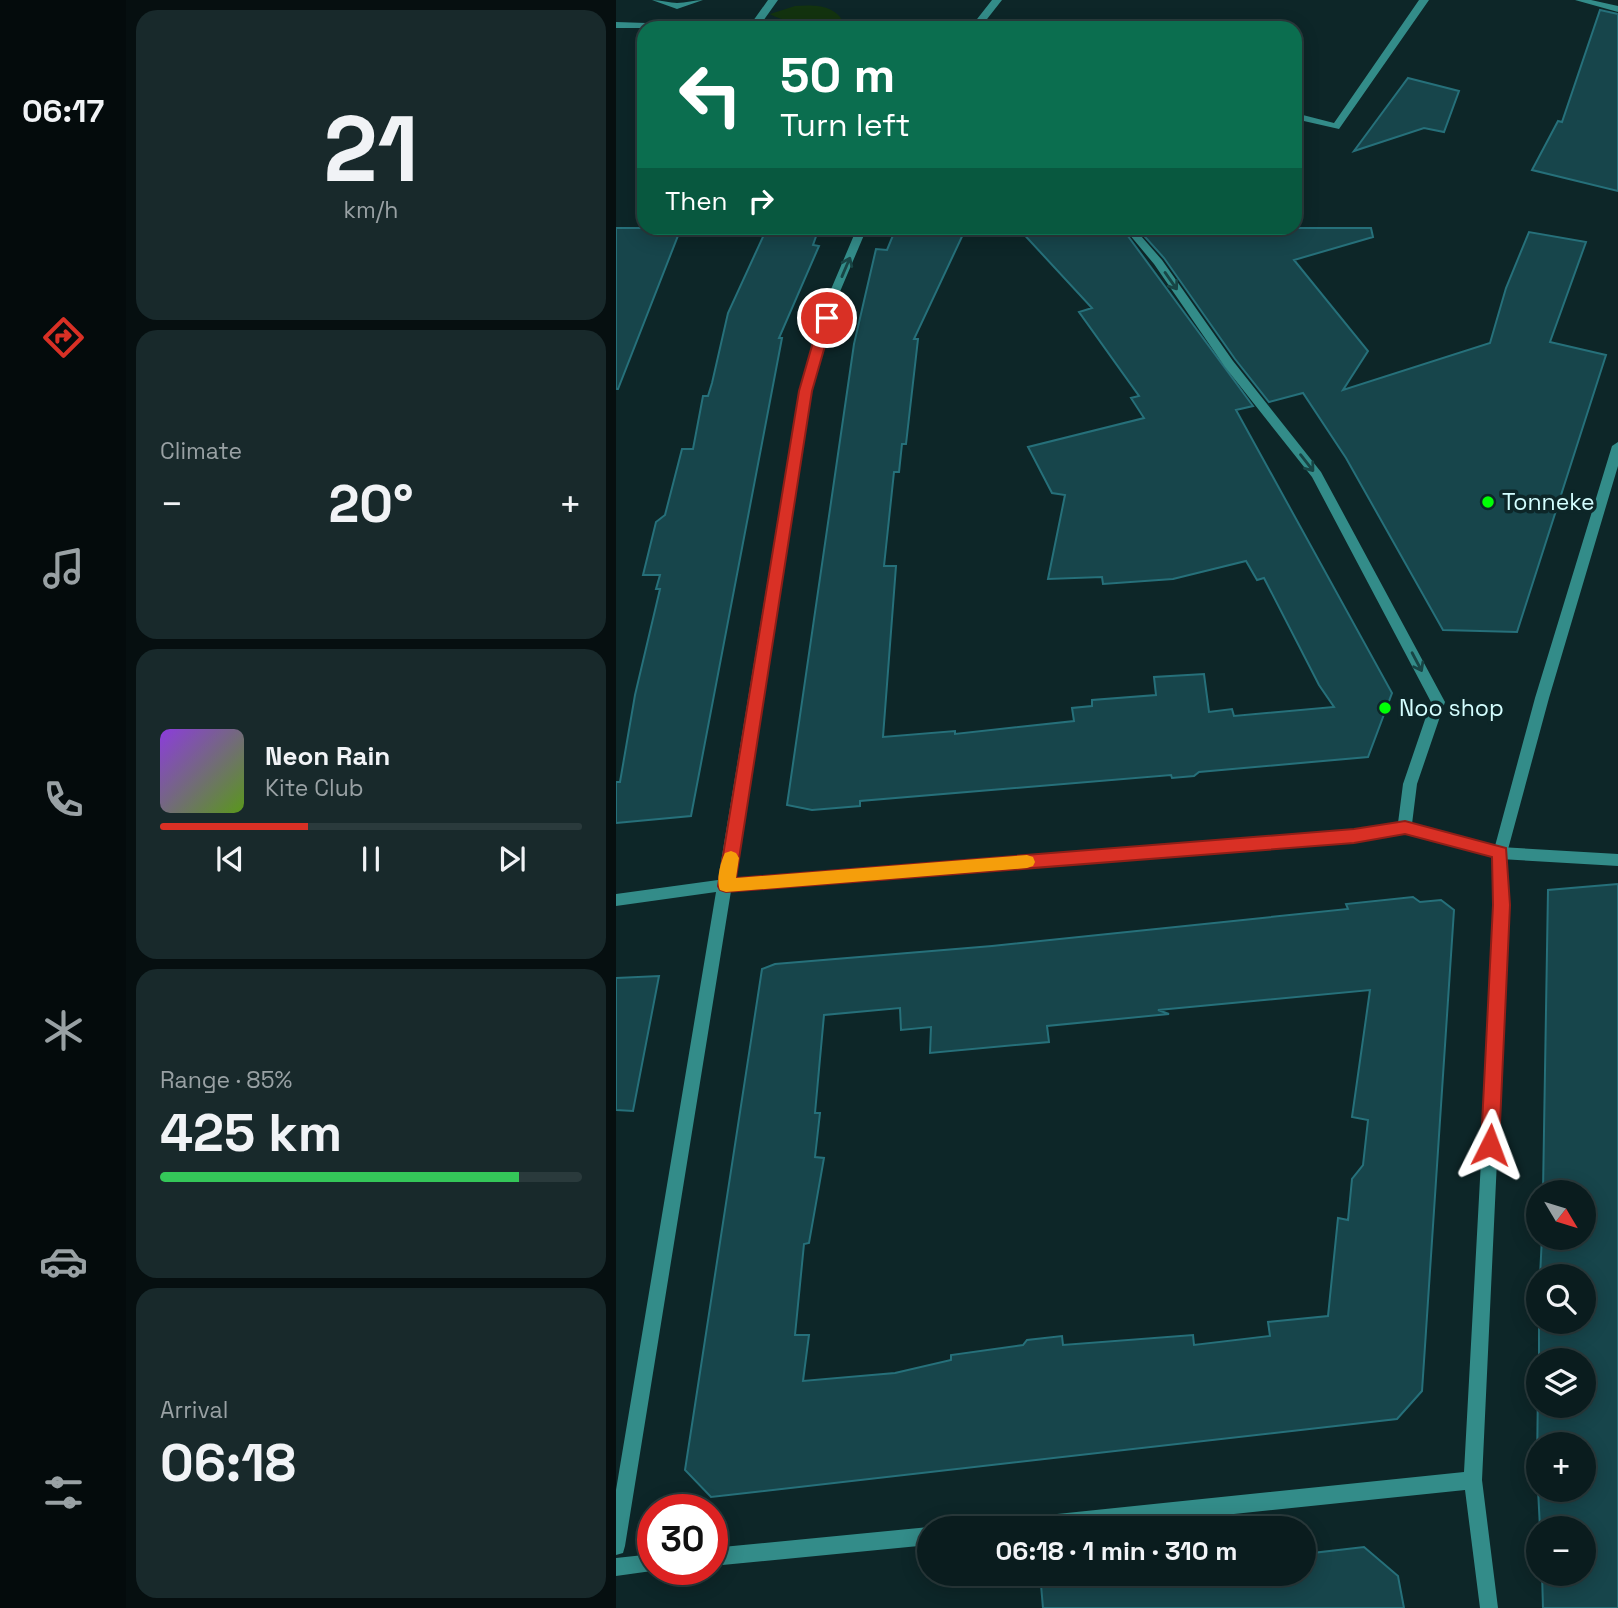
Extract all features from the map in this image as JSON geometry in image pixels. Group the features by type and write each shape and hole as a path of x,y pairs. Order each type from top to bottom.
{"street":[{"path":"657,0 677,6 698,0"},
{"path":"758,21 773,0"},
{"path":"980,21 997,0"},
{"path":"1302,118 1336,127 1424,0"},
{"path":"1580,0 1618,9"},
{"path":"677,6 684,18 692,21"},
{"path":"616,25 637,26"},
{"path":"616,1546 805,391 834,294 859,235"},
{"path":"1135,235 1158,262 1229,364 1317,475 1438,702 1410,784 1405,828"},
{"path":"1489,1608 1473,1480 1502,905 1500,853 1538,711 1618,446"},
{"path":"616,900 726,886 1354,836 1405,828 1500,853 1618,860"},
{"path":"1125,1516 1473,1480"},
{"path":"728,1555 917,1537"},
{"path":"616,1567 637,1565"}],"green space":[{"path":"795,6 816,6 835,12 843,21 790,21 770,14"}],"building":[{"path":"1600,10 1618,14 1618,191 1532,170 1558,121 1562,122"},
{"path":"1408,78 1459,91 1444,132 1424,128 1354,151"},
{"path":"616,228 637,228 637,235 678,235 618,389"},
{"path":"1302,228 1371,228 1373,237 1294,260 1368,351 1343,390 1490,343 1506,288 1529,232 1586,242 1550,342 1606,355 1517,632 1443,630 1346,458 1303,393 1269,402 1235,359 1164,258 1143,235 1302,235"},
{"path":"764,235 817,235 813,245 819,246 779,338 782,338 691,816 616,823 616,782 620,782 635,695 660,589 656,589 660,575 643,575 656,522 665,515 682,449 693,449 703,396 708,396 712,383 728,313"},
{"path":"893,235 963,235 914,339 918,339 906,444 902,444 899,472 894,472 884,566 896,566 883,737 955,731 955,734 1074,721 1072,708 1092,706 1092,700 1156,695 1154,677 1204,674 1209,712 1232,709 1234,716 1334,707 1319,685 1264,578 1257,580 1246,561 1173,579 1103,584 1102,577 1048,579 1065,495 1052,493 1028,447 1144,418 1131,398 1139,396 1079,312 1092,308 1024,235 1127,235 1253,406 1236,410 1392,693 1368,757 1199,772 1194,776 1172,778 1171,775 860,801 860,806 812,810 787,805 854,344 876,249 887,250"},
{"path":"1618,884 1618,1608 1543,1608 1542,1586 1596,1586 1596,1516 1539,1516 1539,1502 1596,1502 1596,1432 1537,1432 1538,1418 1596,1418 1596,1348 1539,1348 1539,1334 1596,1334 1596,1264 1541,1264 1541,1250 1596,1250 1596,1180 1543,1180 1548,890"},
{"path":"1413,897 1420,902 1441,900 1454,910 1422,1391 1397,1419 728,1495 708,1494 685,1470 762,969 775,964 992,946 1348,909 1346,904","holes":["1370,990 1352,1117 1368,1120 1363,1165 1352,1179 1348,1220 1338,1218 1328,1316 1268,1322 1270,1336 1194,1345 1193,1335 1063,1345 1062,1336 1027,1340 1023,1345 951,1355 951,1360 895,1373 803,1381 809,1335 795,1335 804,1244 809,1243 824,1158 815,1157 820,1113 815,1113 824,1015 900,1008 901,1030 931,1027 930,1053 1049,1042 1047,1026 1169,1014 1158,1010"]},
{"path":"659,976 633,1111 616,1110 616,978"},
{"path":"1364,1547 1398,1576 1404,1608 1043,1608 1041,1586 1316,1586 1316,1553"}],"slow traffic":[{"path":"731,858 726,886 1027,862"}],"place":[{"name":"Tonneke","path":"1488,502"},
{"name":"Noo shop","path":"1385,708"}],"route":[{"path":"827,318 805,391 726,886 1354,836 1405,828 1500,853 1502,905 1490,1145"}]}
